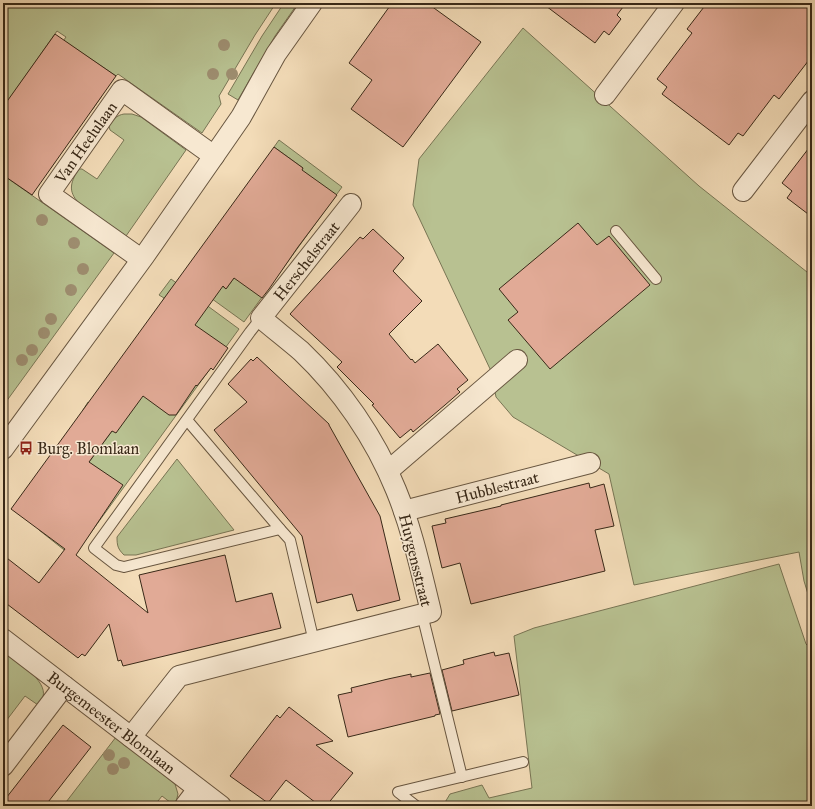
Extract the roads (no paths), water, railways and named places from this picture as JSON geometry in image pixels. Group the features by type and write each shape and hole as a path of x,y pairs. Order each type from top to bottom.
{"street":[{"path":"3,449 142,260 241,117 276,54 312,3"},
{"path":"605,95 674,3"},
{"name":"Van Heelulaan","path":"142,260 49,194 122,90 214,156"},
{"path":"743,191 812,100"},
{"name":"Herschelstraat","path":"261,318 351,204"},
{"name":"Huygensstraat","path":"131,737 179,676 432,612 404,511 388,471 373,443 359,420 321,372 300,351 261,318"},
{"path":"388,471 517,360"},
{"name":"Hubblestraat","path":"404,511 590,463"},
{"name":"Burgemeester Blomlaan","path":"3,639 221,806"},
{"path":"3,766 64,686"},
{"path":"185,806 198,789"}],"lane":[{"path":"616,231 656,279"},
{"path":"261,318 94,548 116,565 124,567 280,529"},
{"path":"187,420 290,540 314,642"},
{"path":"422,614 462,777"},
{"path":"416,806 398,792 523,762"}],"place":[{"name":"Burg. Blomlaan","path":"26,448"}]}
